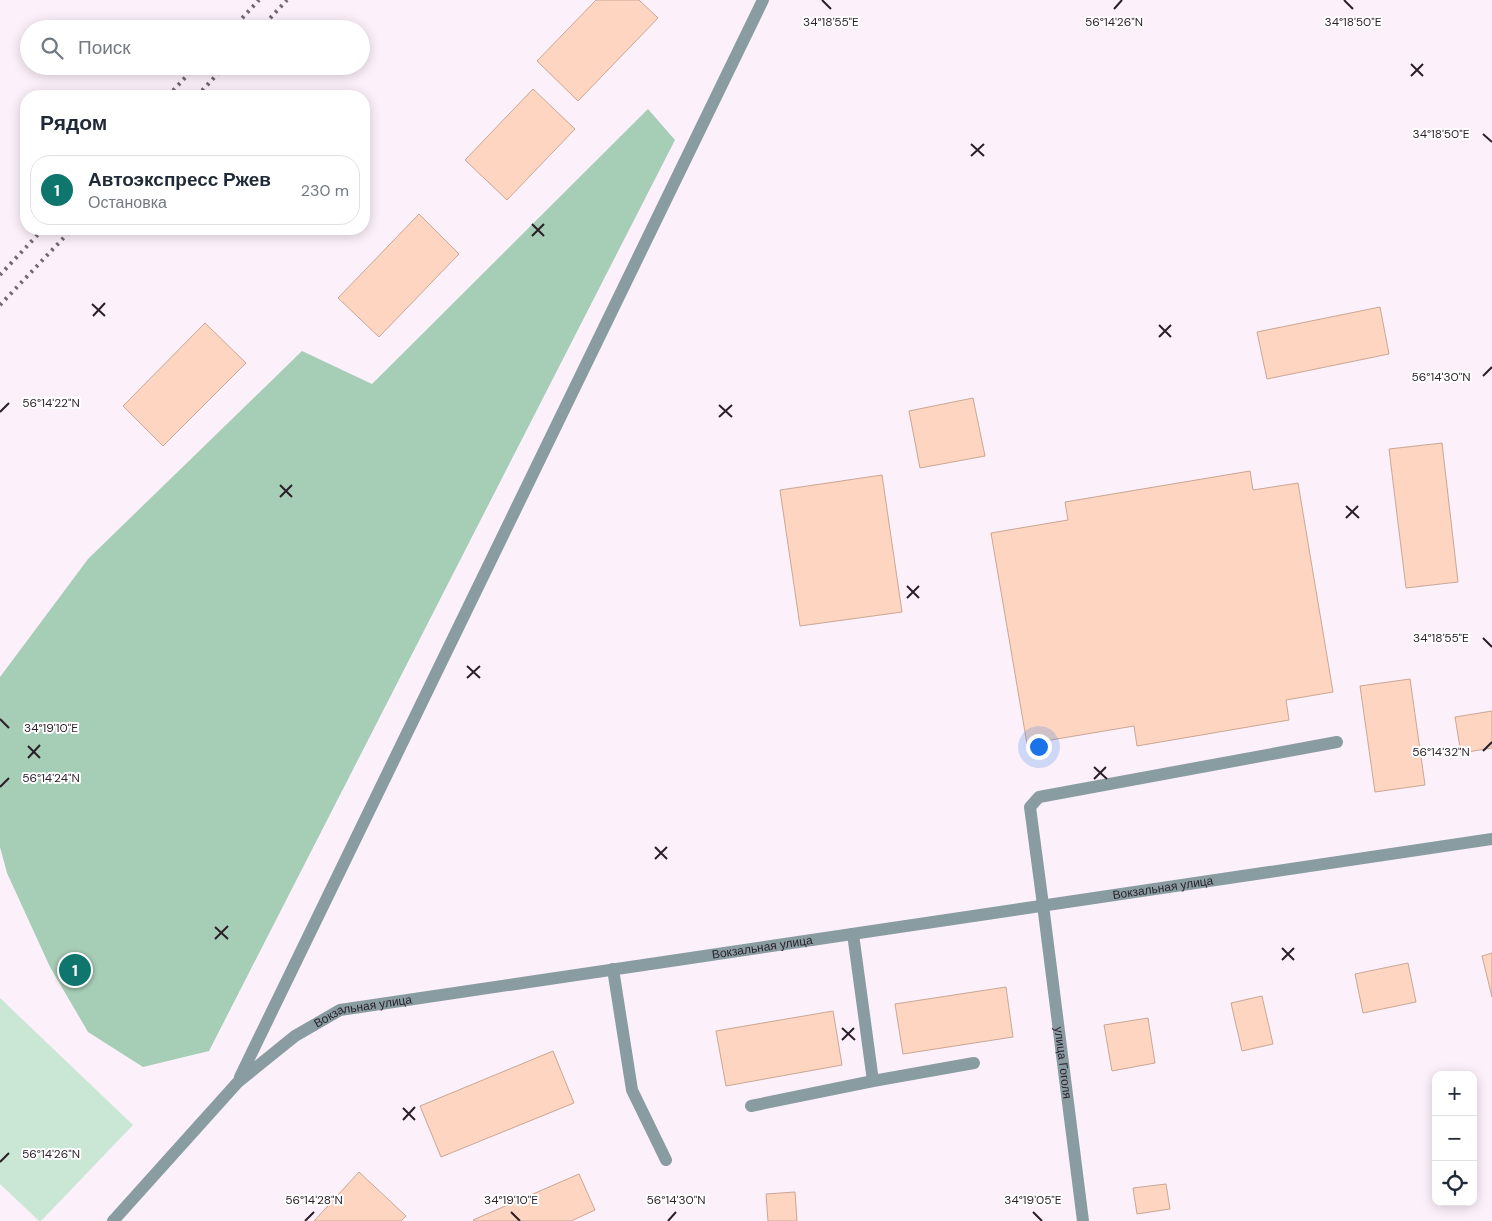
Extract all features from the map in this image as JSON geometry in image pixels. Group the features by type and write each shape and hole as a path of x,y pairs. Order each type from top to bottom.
{"street":[{"path":"238,1082 763,0"},
{"name":"улица Гоголя","path":"1083,1221 1030,807 1039,797 1338,742"},
{"name":"Вокзальная улица","path":"114,1221 238,1082 295,1036 340,1010 1492,839"},
{"path":"853,934 873,1081"},
{"path":"614,970 632,1090 666,1160"},
{"path":"751,1106 974,1063"}],"green space":[{"path":"648,109 675,140 209,1051 143,1067 88,1032 50,967 7,873 0,847 0,677 88,559 302,351 372,384"},
{"path":"0,998 133,1125 41,1221 0,1184"}],"building":[{"path":"596,0 639,0 658,18 578,101 537,61"},
{"path":"533,89 575,129 507,200 465,160"},
{"path":"419,214 459,254 379,337 338,298"},
{"path":"1380,307 1389,354 1267,379 1257,332"},
{"path":"205,323 246,363 163,446 123,406"},
{"path":"973,398 985,456 920,468 909,411"},
{"path":"1442,443 1458,582 1406,588 1389,449"},
{"path":"1250,471 1253,490 1298,483 1333,692 1286,700 1289,720 1137,746 1134,726 1027,744 991,533 1068,520 1065,502"},
{"path":"882,475 902,612 800,626 780,490"},
{"path":"1410,679 1425,785 1375,792 1360,686"},
{"path":"1492,711 1492,748 1461,753 1455,717"},
{"path":"1492,953 1492,997 1482,956"},
{"path":"1408,963 1416,1002 1363,1013 1355,974"},
{"path":"1006,987 1013,1037 903,1054 895,1004"},
{"path":"1262,996 1273,1044 1242,1051 1231,1003"},
{"path":"833,1011 842,1065 726,1086 716,1031"},
{"path":"1148,1018 1155,1063 1112,1071 1104,1025"},
{"path":"553,1051 574,1103 441,1157 420,1106"},
{"path":"359,1172 406,1216 401,1221 314,1221"},
{"path":"579,1174 595,1210 571,1221 473,1220"},
{"path":"1166,1184 1170,1209 1137,1214 1133,1188"},
{"path":"795,1192 797,1221 768,1221 766,1194"}],"railway":[{"path":"240,20 259,0"},
{"path":"268,20 287,0"},
{"path":"174,90 188,75"},
{"path":"203,90 217,75"},
{"path":"0,275 37,235"},
{"path":"0,305 66,235"}],"place":[{"name":"Автоэкспресс Ржев","path":"75,970"}]}
